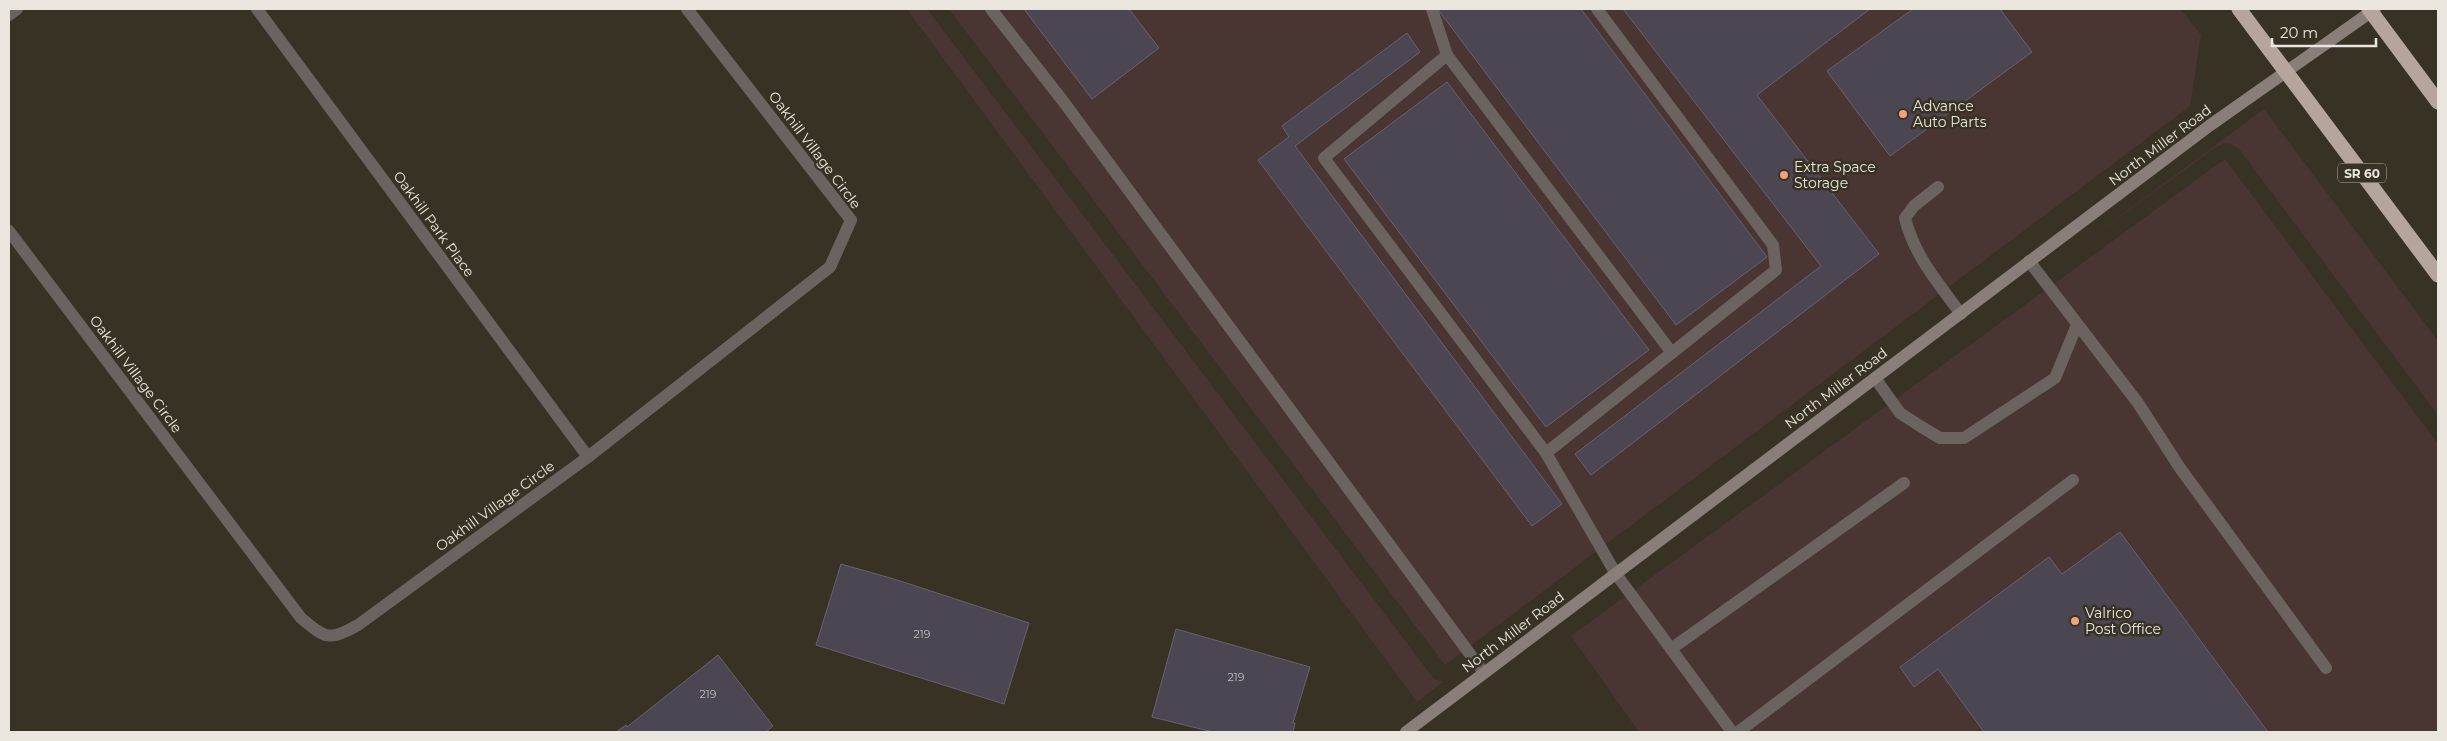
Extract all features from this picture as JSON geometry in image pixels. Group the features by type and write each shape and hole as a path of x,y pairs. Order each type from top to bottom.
{"highway":[{"name":"SR 60","path":"2239,9 2438,275"},
{"path":"2372,10 2438,102"}],"street":[{"path":"9,15 16,9"},
{"name":"Oakhill Park Place","path":"256,9 588,457"},
{"name":"Oakhill Village Circle","path":"9,231 302,618 315,630 328,637 340,635 358,625 588,457 830,267 851,220 687,9"},
{"path":"991,9 1063,101 1484,673"},
{"path":"1432,9 1447,55 1672,353"},
{"path":"1546,453 1776,270 1773,246 1597,9"},
{"name":"North Miller Road","path":"1406,732 2209,126 2372,10"},
{"path":"1447,55 1324,158 1546,453 1616,574 1732,732"},
{"path":"1938,187 1914,206 1905,218 1910,239 1920,258 1961,314"},
{"path":"2029,262 2138,404 2180,468 2326,668"},
{"path":"1874,378 1900,413 1940,438 1964,438 2056,378 2077,325"},
{"path":"1738,732 2073,480"},
{"path":"1671,649 1904,483"}],"shaded area":[{"path":"907,9 927,9 1434,679 1444,681 1417,702"},
{"path":"949,9 2181,9 2201,35 2190,106 1445,665"},
{"path":"2264,109 2438,341 2438,415 2239,149 2231,144 2226,143 2216,147 2077,248"},
{"path":"2225,159 2438,444 2438,732 1639,732 1571,636"}],"building":[{"path":"1024,9 1129,9 1159,48 1092,99"},
{"path":"1441,9 1581,9 1767,257 1676,325 1439,11"},
{"name":"Extra Space Storage","path":"1623,9 1870,9 1757,95 1879,254 1591,475 1575,454 1821,266"},
{"name":"Advance Auto Parts","path":"1913,9 2000,9 2032,52 1890,156 1827,71"},
{"path":"1407,33 1420,52 1295,146 1562,504 1532,526 1258,160 1289,137 1282,126"},
{"path":"1447,82 1649,350 1546,427 1344,159"},
{"name":"Valrico Post Office","path":"2120,532 2268,732 1984,732 1938,669 1914,687 1900,667 2049,557 2062,574"},
{"path":"841,564 894,579 1029,623 1004,704 816,645"},
{"path":"1176,629 1310,667 1293,723 1295,723 1293,732 1213,732 1152,717"},
{"path":"718,655 773,726 766,732 616,732 626,725 627,727"}],"place":[{"name":"Advance Auto Parts","path":"1903,114"},
{"name":"Extra Space Storage","path":"1784,175"},
{"name":"Valrico Post Office","path":"2075,621"}]}
